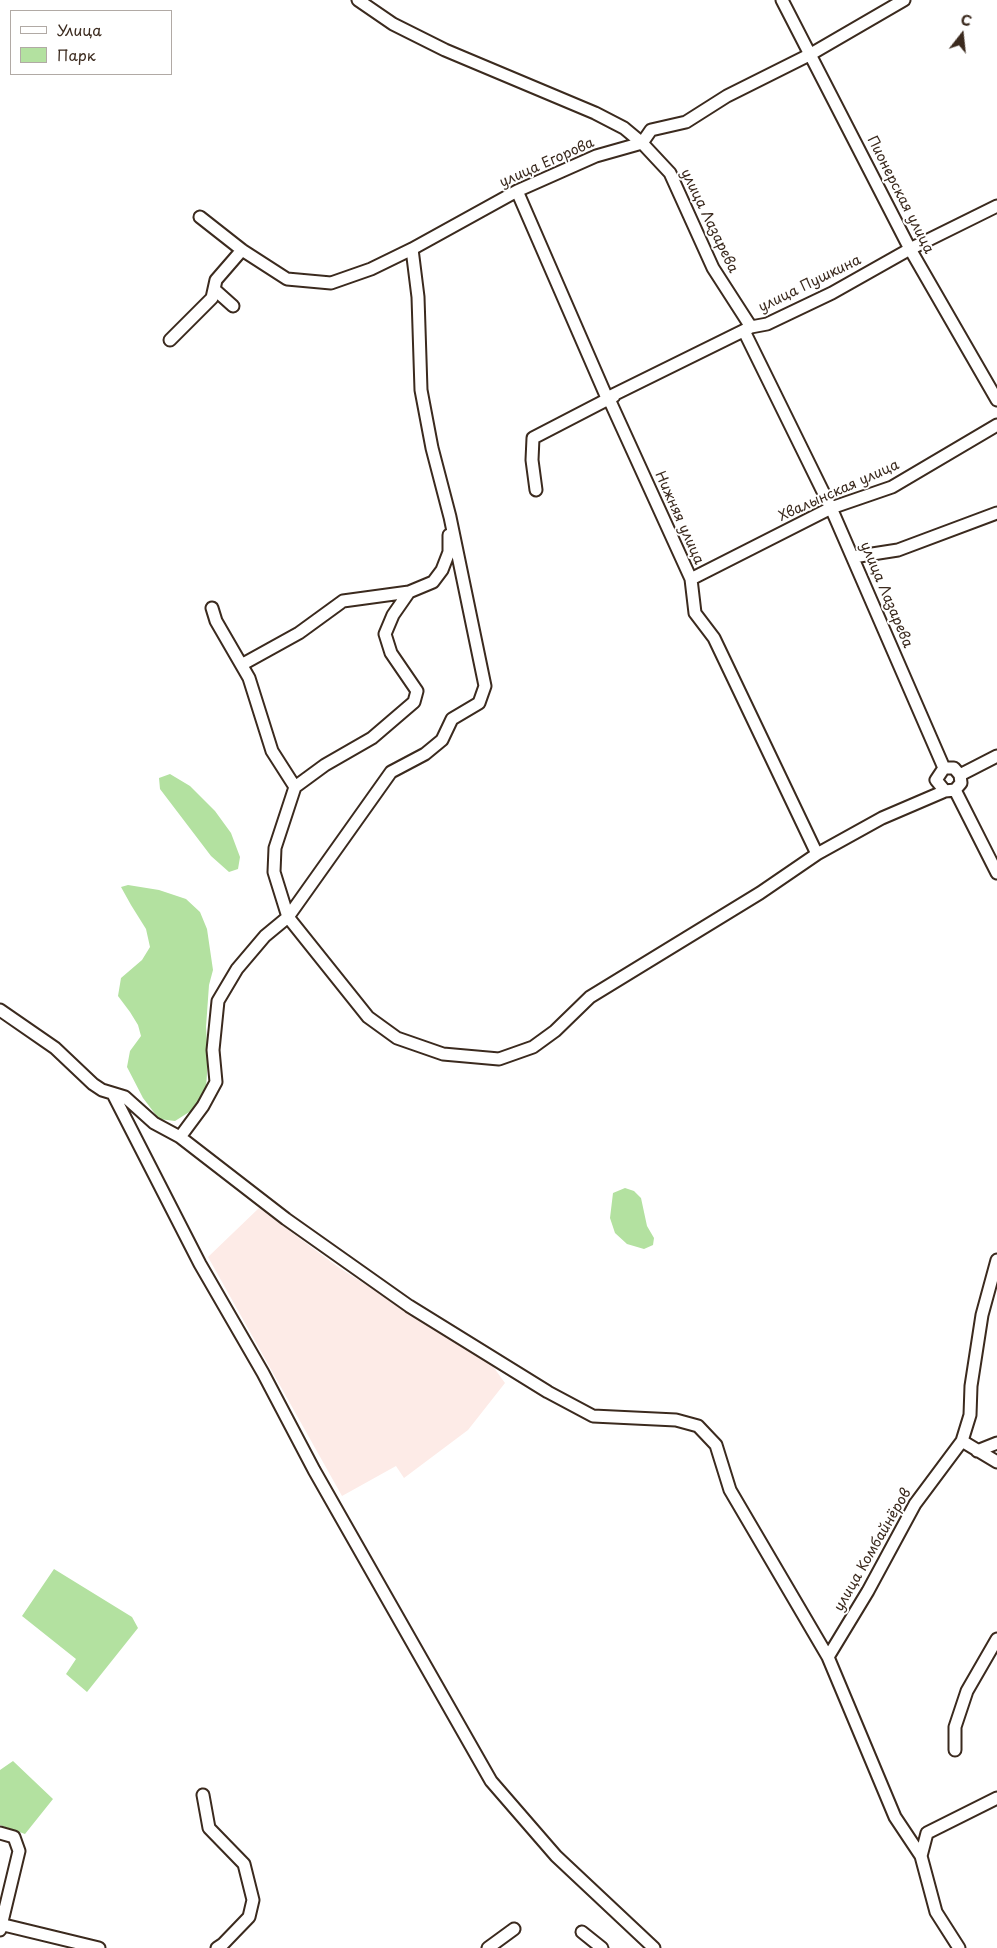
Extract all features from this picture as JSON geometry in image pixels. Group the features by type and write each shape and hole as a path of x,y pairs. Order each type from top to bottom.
{"street":[{"name":"улица Лазарева","path":"358,0 393,24 445,50 595,113 624,128 642,142 670,173 713,268 747,329 831,508 944,768"},
{"name":"Пионерская улица","path":"782,0 910,249 997,400"},
{"name":"улица Егорова","path":"200,217 242,250 287,279 331,283 371,268 412,249 517,191 596,156 642,142 651,130 686,122 727,96 811,54 904,0"},
{"name":"Нижняя улица","path":"517,191 608,398 691,578 695,613 714,638 817,854"},
{"name":"улица Пушкина","path":"536,490 532,460 533,438 608,398 747,329 766,324 832,292 910,249 997,206"},
{"path":"180,1137 203,1106 216,1082 213,1050 218,1001 237,969 265,936 288,917 391,772 425,754 442,740 452,719 479,703 484,686 450,517 432,448 421,390 418,297 412,249"},
{"path":"170,340 212,298 216,280 242,250"},
{"path":"214,289 233,306"},
{"name":"Хвалынская улица","path":"691,578 831,508 892,487 997,425"},
{"path":"853,557 898,550 997,513"},
{"path":"243,664 299,633 343,601 409,592 433,582 442,570 449,552 450,517"},
{"path":"409,592 393,615 386,634 391,653 417,691 414,702 372,738 325,765 295,787 274,848 274,872 288,917 368,1017 397,1038 443,1054 499,1059 533,1047 555,1031 590,997 760,894 817,854 882,818 950,791 961,783 960,775 954,768 944,768 936,780 950,791 997,873"},
{"path":"212,608 216,621 243,664 249,678 272,751 295,787"},
{"path":"960,775 997,756"},
{"path":"0,1010 55,1048 93,1084 102,1090 125,1097 154,1123 180,1137 286,1219 409,1306 548,1392 593,1416 676,1420 698,1426 716,1445 730,1490 828,1657 895,1817 921,1856 936,1912 959,1948"},
{"path":"0,1019 12,1018"},
{"path":"113,1094 200,1264 263,1373 314,1470 491,1781 556,1856 654,1948"},
{"name":"улица Комбайнёров","path":"828,1657 868,1591 915,1504 962,1441 970,1414 971,1386 982,1315 997,1260"},
{"path":"962,1441 997,1462"},
{"path":"977,1451 997,1443"},
{"path":"955,1750 955,1727 967,1691 997,1639"},
{"path":"202,1795 209,1828 244,1864 254,1900 249,1917 217,1948"},
{"path":"921,1856 927,1833 997,1798"},
{"path":"0,1833 14,1837 19,1851 0,1926 99,1948"},
{"path":"488,1948 514,1929"},
{"path":"582,1932 602,1948"}],"shaded area":[{"path":"259,1208 338,1267 492,1365 505,1383 468,1430 404,1478 396,1466 342,1496 208,1257"}],"green space":[{"path":"170,774 190,786 215,811 231,833 240,857 238,869 229,872 211,856 160,789 159,778"},
{"path":"128,885 159,890 186,899 200,912 207,929 213,970 209,985 206,1027 208,1059 206,1088 194,1109 175,1121 159,1119 143,1098 127,1067 130,1051 141,1036 138,1025 118,996 121,978 142,960 150,947 146,929 121,887"},
{"path":"625,1188 634,1191 641,1198 647,1226 654,1238 653,1245 644,1249 627,1244 615,1233 610,1218 613,1193"},
{"path":"54,1569 132,1617 138,1628 87,1692 66,1674 76,1659 22,1616"},
{"path":"13,1761 53,1799 25,1834 0,1825 0,1770"}]}
